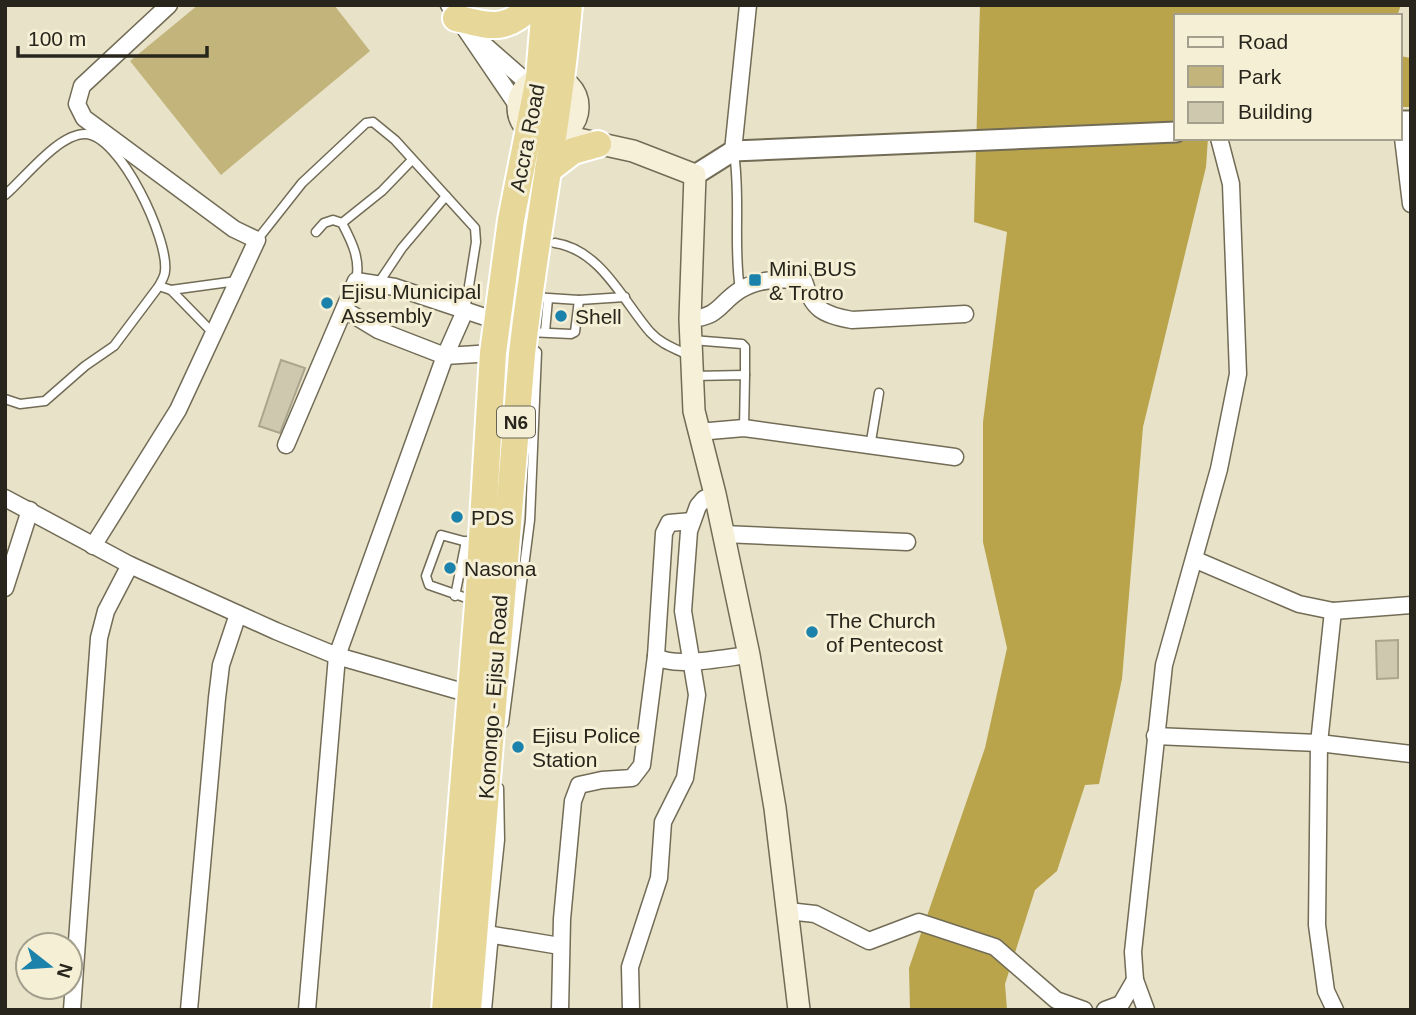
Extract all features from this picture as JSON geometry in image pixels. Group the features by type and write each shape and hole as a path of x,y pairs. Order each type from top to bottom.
{"highway":[{"path":"455,16 501,27 521,17 532,5"},
{"name":"Accra Road","path":"503,270 524,119 543,81 545,5"},
{"name":"Konongo - Ejisu Road","path":"468,1010 483,933 487,773 531,336 538,298 548,170 558,135 543,81 569,5"},
{"path":"548,170 573,151 598,144"},
{"name":"Konongo - Ejisu Road","path":"444,1010 470,694 467,599 503,270"}],"main road":[{"path":"543,81 575,92 578,109 600,132 633,151 695,175 691,348 698,432 715,494 749,655 775,808 799,1010"},
{"name":"Konongo - Ejisu Road","path":"558,135 573,124 578,109"},
{"path":"524,119 541,136 558,135 633,151"}],"street":[{"path":"93,546 178,410 257,240 234,229 85,118 77,104 82,86 169,5"},
{"path":"733,151 748,5"},
{"path":"455,16 543,81"},
{"path":"455,16 524,119"},
{"path":"1404,121 1411,204"},
{"path":"695,175 733,151 1174,132"},
{"path":"1146,1010 1135,981 1133,951 1164,665 1196,560 1219,469 1238,374 1231,184 1220,140"},
{"path":"691,348 707,318 740,290 768,279 804,281 809,299 833,317 852,320 965,314"},
{"path":"286,444 356,281 378,284 497,321"},
{"path":"345,310 377,330 445,356 493,353"},
{"path":"307,1010 337,656 445,356 465,311"},
{"path":"698,432 744,428 955,457"},
{"path":"631,1010 629,976 660,877 663,822 680,791 688,763 696,695 683,611 692,521 704,499 715,494"},
{"path":"5,498 130,565 337,656 470,694"},
{"path":"5,588 30,510"},
{"path":"559,1010 560,946 573,801 579,785 602,779 632,778 642,765 656,656 664,533 669,523 692,521"},
{"path":"723,534 907,542"},
{"path":"1196,560 1299,604 1333,611 1411,605"},
{"path":"72,1010 99,638 106,611 130,565"},
{"path":"1333,611 1319,743 1317,925 1326,991 1335,1010"},
{"path":"189,1010 221,665 238,614"},
{"path":"656,656 660,660 691,661 749,655"},
{"path":"1155,736 1319,743 1411,754"},
{"path":"788,911 815,914 869,941 919,922 995,947 1056,1000 1084,1010"},
{"path":"483,1010 483,933 560,946"},
{"path":"1105,1010 1121,1004 1135,981"}],"lane":[{"path":"257,240 302,183 366,123 373,122 384,130 475,228 477,242 465,311"},
{"path":"5,195 63,140 85,134 99,138 117,156 149,207 161,239 165,272 159,286 114,346 85,366 45,401 20,404 5,399"},
{"path":"733,151 739,188 736,244 740,290"},
{"path":"342,223 382,191 411,161"},
{"path":"378,284 402,248 446,196"},
{"path":"316,232 324,223 333,220 342,223 354,246 358,270 356,281"},
{"path":"555,243 564,244 591,260 625,298 650,332 667,346 691,348 742,344 745,347 744,428"},
{"path":"159,286 172,290 240,281"},
{"path":"172,290 213,333"},
{"path":"538,298 625,298"},
{"path":"503,736 532,491 537,352 531,336 570,334 575,331 579,300"},
{"path":"691,348 745,375"},
{"path":"870,447 879,393"},
{"path":"467,599 429,585 426,576 441,535 474,543"}],"green space":[{"path":"198,5 334,5 370,51 221,175 130,61"}],"shaded area":[{"path":"980,5 1401,5 1398,14 1174,14 1174,140 1208,140 1206,167 1143,427 1122,679 1099,784 1085,785 1057,871 1035,890 1005,984 1007,1010 910,1010 909,968 985,748 1007,648 983,542 983,422 1007,232 974,222"},
{"path":"1402,56 1411,58 1411,107 1402,107"}],"building":[{"path":"281,360 305,368 280,433 259,426"},
{"path":"1398,640 1398,678 1377,679 1376,641"}],"place":[{"name":"Mini BUS & Trotro","path":"755,280"},
{"name":"Ejisu Municipal Assembly","path":"327,303"},
{"name":"Shell","path":"561,316"},
{"name":"PDS","path":"457,517"},
{"name":"Nasona","path":"450,568"},
{"name":"The Church of Pentecost","path":"812,632"},
{"name":"Ejisu Police Station","path":"518,747"}]}
